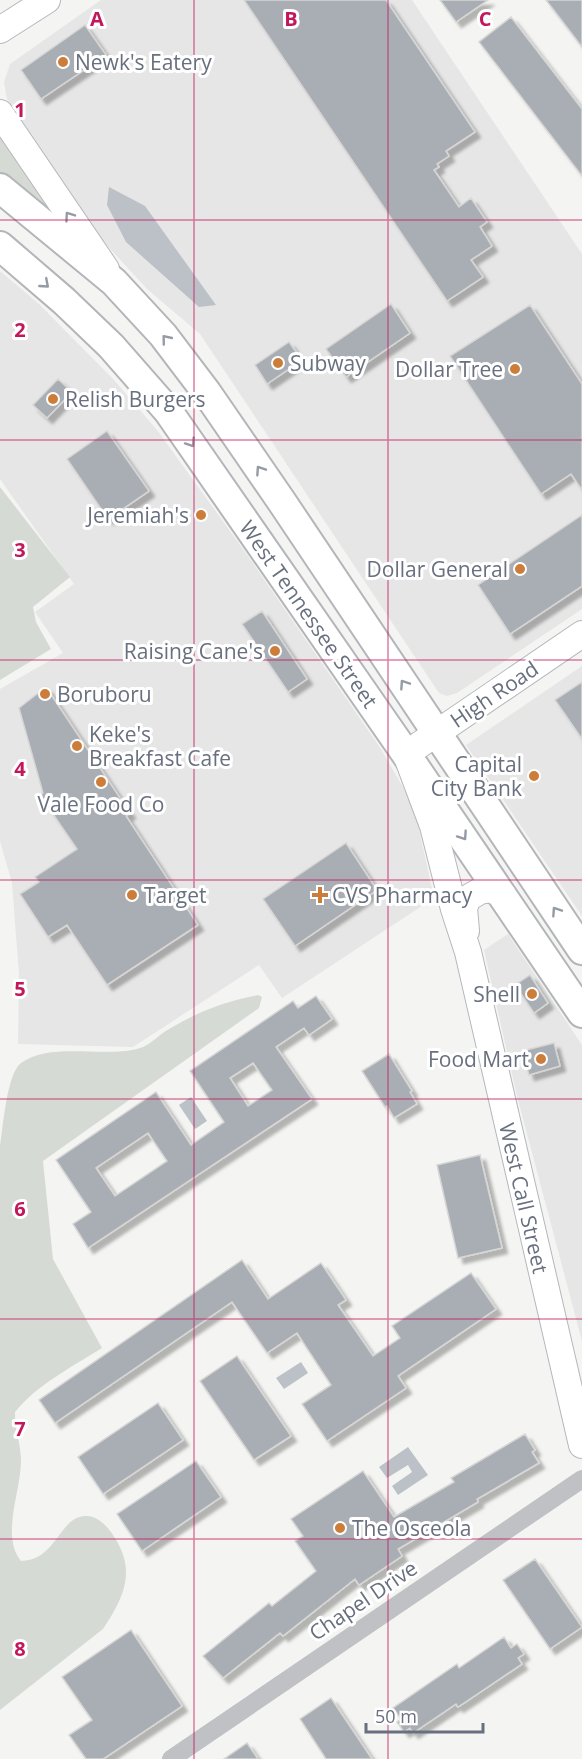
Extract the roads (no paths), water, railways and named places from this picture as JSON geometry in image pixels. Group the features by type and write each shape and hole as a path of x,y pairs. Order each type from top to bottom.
{"main road":[{"name":"West Tennessee Street","path":"0,188 114,282 163,335 202,386 582,950"},
{"name":"West Tennessee Street","path":"0,246 64,301 111,346 168,411 582,1013"},
{"path":"168,411 202,386"},
{"path":"249,526 282,502"}],"street":[{"path":"2,33 47,0"},
{"path":"0,113 114,282"},
{"name":"High Road","path":"406,754 582,634"},
{"name":"West Call Street","path":"406,754 434,826 454,909 468,952 582,1445"},
{"name":"West Call Street","path":"468,952 464,908 468,898 480,891 490,889 503,895"},
{"name":"Chapel Drive","path":"171,1759 582,1479"}],"place":[{"name":"Newk's Eatery","path":"63,62"},
{"name":"Subway","path":"278,363"},
{"name":"Dollar Tree","path":"515,369"},
{"name":"Relish Burgers","path":"53,399"},
{"name":"Jeremiah's","path":"201,515"},
{"name":"Dollar General","path":"520,569"},
{"name":"Raising Cane's","path":"275,651"},
{"name":"Boruboru","path":"45,694"},
{"name":"Keke's Breakfast Cafe","path":"77,746"},
{"name":"Capital City Bank","path":"534,776"},
{"name":"Vale Food Co","path":"101,782"},
{"name":"Target","path":"132,895"},
{"name":"CVS Pharmacy","path":"320,895"},
{"name":"Shell","path":"532,994"},
{"name":"Food Mart","path":"541,1059"},
{"name":"The Osceola","path":"340,1528"}]}
